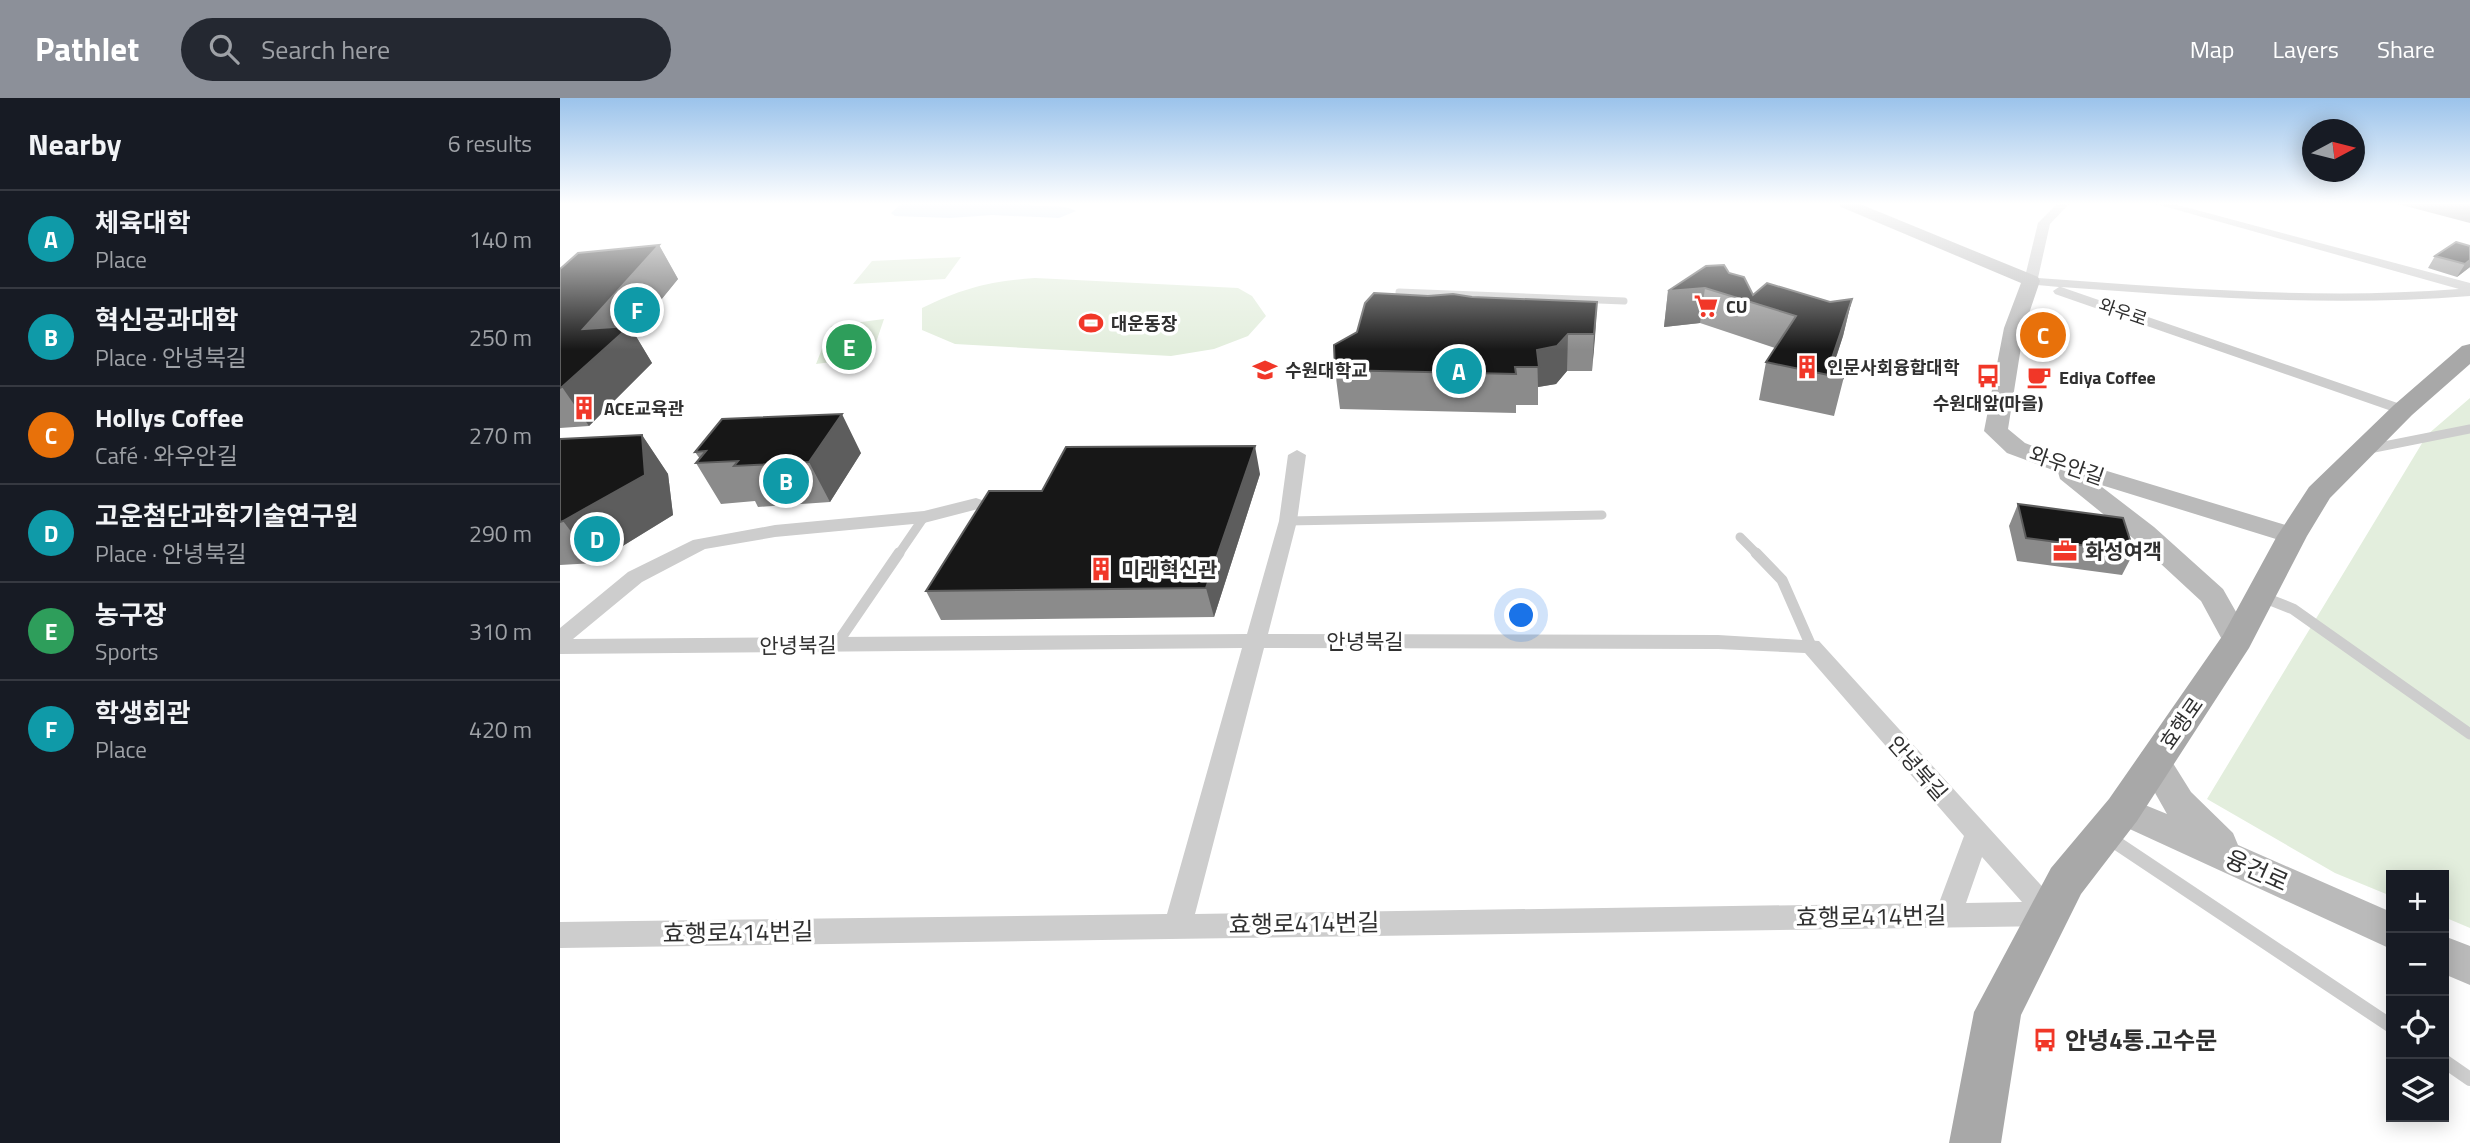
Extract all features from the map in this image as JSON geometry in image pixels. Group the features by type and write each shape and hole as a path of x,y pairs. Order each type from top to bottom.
{"main road":[{"name":"효행로","path":"1975,1143 1998,1012 2066,881 2113,822 2237,640 2292,536 2319,494 2403,410 2470,351"}],"street":[{"name":"와우로","path":"1963,253 2031,281 2403,410"},
{"name":"와우안길","path":"2037,253 2031,281 2014,328 1996,431 2016,448 2056,463 2292,536"},
{"path":"2339,253 2470,290"},
{"path":"2031,281 2252,297 2394,298 2470,290"},
{"path":"1178,924 1288,521 1297,455"},
{"path":"2056,463 2144,533 2213,596 2237,640"},
{"path":"560,639 635,578 700,544 775,531 924,516 976,504"},
{"name":"안녕북길","path":"560,648 1256,641 1718,642 1811,646 2049,914"},
{"path":"2154,761 2183,808 2242,863"},
{"name":"융건로","path":"2113,822 2242,863 2386,929"},
{"path":"1948,915 1977,835"},
{"name":"효행로414번길","path":"560,935 1178,924 2049,914"},
{"path":"2449,956 2470,966"}],"lane":[{"path":"1399,292 1624,301"},
{"path":"2363,450 2470,429"},
{"path":"1288,521 1602,515"},
{"path":"836,645 924,516"},
{"path":"1740,537 1782,580 1811,646"},
{"path":"2260,596 2293,609 2470,734"},
{"path":"2113,822 2386,1022"},
{"path":"2449,1064 2470,1079"}],"green space":[{"path":"961,257 945,279 853,284 872,261"},
{"name":"대운동장","path":"1035,278 1238,288 1252,296 1266,316 1248,336 1214,349 1171,356 955,344 922,330 922,308 937,301 977,287"},
{"path":"884,319 871,357 816,364 831,326"},
{"path":"2470,398 2470,928 2449,919 2449,870 2386,870 2386,894 2335,873 2207,799 2427,435"}],"building":[{"path":"578,253 652,253 583,329 630,326 560,388 560,269"},
{"path":"2440,253 2470,253 2470,260 2465,264 2435,256"},
{"path":"1724,265 1729,273 1744,277 1753,295 1767,283 1830,302 1852,299 1832,358 1848,361 1843,378 1766,362 1796,316 1705,288 1668,291 1706,266"},
{"path":"1374,293 1428,296 1453,294 1597,302 1594,334 1568,334 1557,346 1537,350 1539,367 1515,367 1516,374 1335,370 1334,345 1357,332 1365,303"},
{"path":"842,414 809,462 734,466 738,461 696,463 706,451 695,452 722,419"},
{"path":"642,435 645,475 560,522 560,439"},
{"name":"미래혁신관","path":"1255,446 1206,588 926,591 989,491 1042,491 1066,447"},
{"path":"2018,504 2123,518 2134,552 2026,538"}],"place":[{"name":"CU","path":"1706,306"},
{"name":"학생회관","path":"637,310"},
{"name":"대운동장","path":"1091,323"},
{"name":"Hollys Coffee","path":"2043,335"},
{"name":"농구장","path":"849,347"},
{"name":"인문사회융합대학","path":"1807,367"},
{"name":"수원대학교","path":"1265,370"},
{"name":"체육대학","path":"1459,371"},
{"name":"수원대앞(마을)","path":"1988,376"},
{"name":"Ediya Coffee","path":"2039,377"},
{"name":"ACE교육관","path":"584,408"},
{"name":"혁신공과대학","path":"786,481"},
{"name":"고운첨단과학기술연구원","path":"597,539"},
{"name":"화성여객","path":"2065,551"},
{"name":"미래혁신관","path":"1101,569"},
{"name":"안녕4통.고수문","path":"2045,1040"}]}
